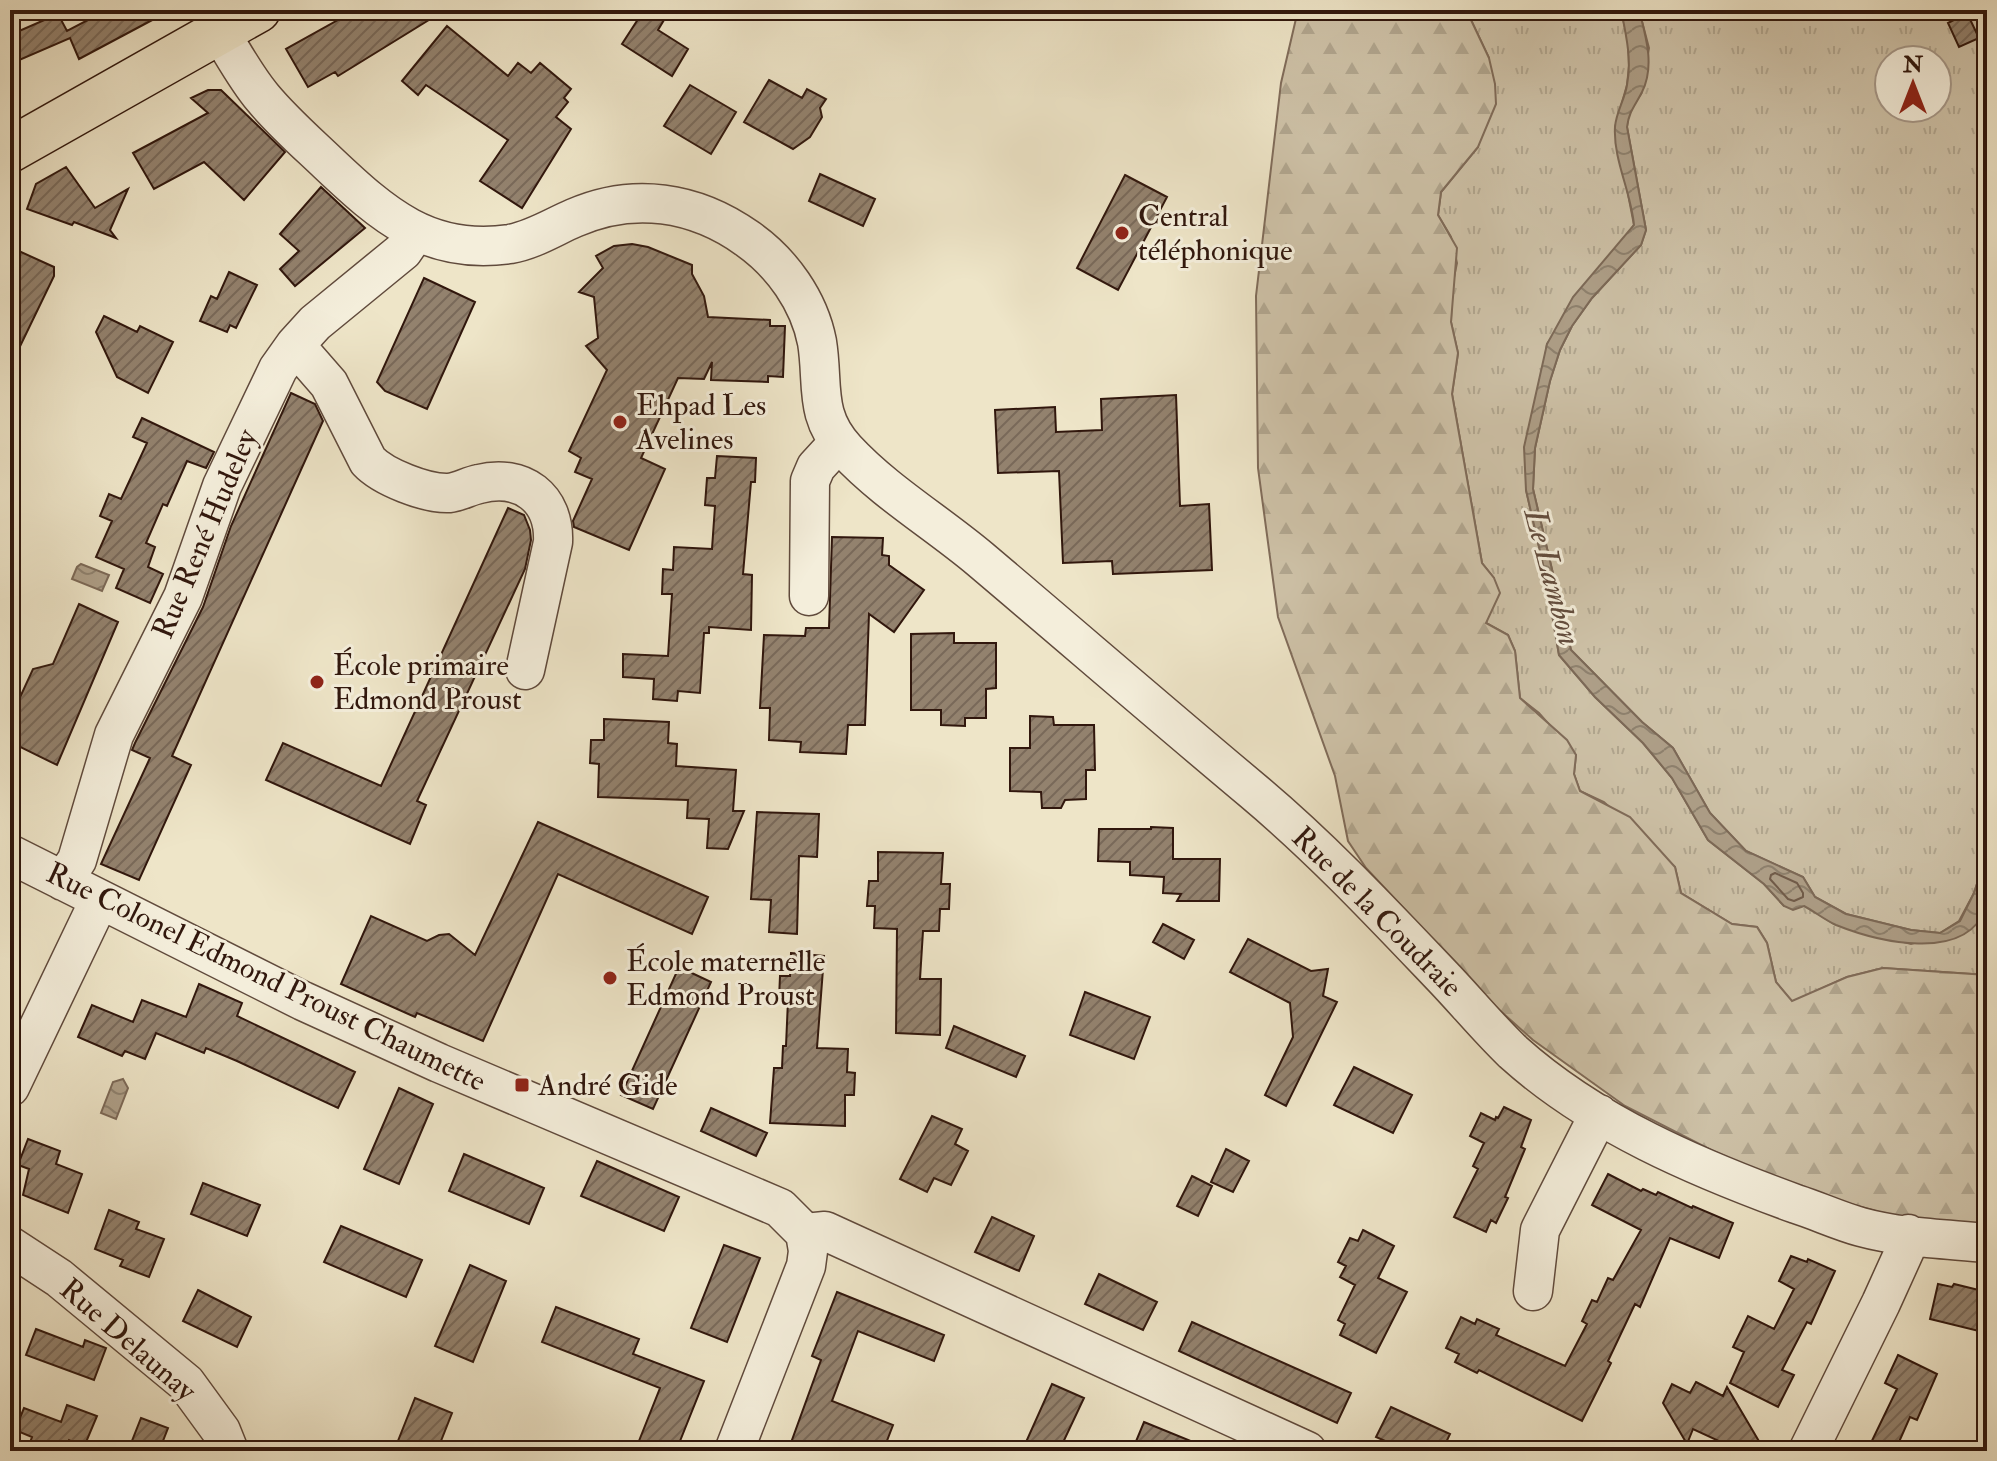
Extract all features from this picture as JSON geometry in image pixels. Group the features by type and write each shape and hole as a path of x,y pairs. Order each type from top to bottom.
{"main road":[{"path":"10,150 258,10"}],"street":[{"name":"Rue de la Coudraie","path":"219,31 259,93 282,119 365,198 392,220 416,232 459,244 509,244 525,241 594,210 648,201 695,212 748,239 783,271 794,287 816,340 820,397 830,431 838,443 881,483 975,555 1336,865 1514,1052 1599,1114 1715,1175 1866,1229 1987,1243"},
{"name":"Rue René Hudeley","path":"63,881 77,860 123,713 183,597 234,460 278,369 315,323 403,251 416,232"},
{"path":"295,345 329,384 368,461 376,469 430,491 448,493 498,481 515,484 530,490 545,502 554,525 553,542 525,670"},
{"path":"809,596 810,481 816,467 838,443"},
{"name":"Rue Colonel Edmond Proust Chaumette","path":"10,854 303,1001 439,1063 780,1208 805,1233"},
{"path":"10,1087 99,901"},
{"path":"1533,1291 1540,1230 1599,1114"},
{"path":"734,1451 806,1266 808,1251 805,1233 825,1231 1237,1437 1307,1451"},
{"path":"1808,1451 1881,1303 1905,1250 1908,1234"},
{"name":"Rue Delaunay","path":"10,1246 59,1278 186,1383 221,1431 229,1451"}],"green space":[{"path":"1298,10 1476,10 1471,20 1489,58 1496,104 1478,147 1441,192 1438,215 1457,248 1451,322 1458,353 1452,394 1482,563 1494,578 1500,593 1486,623 1508,635 1515,651 1520,698 1567,740 1576,755 1574,774 1580,791 1630,817 1675,867 1681,893 1732,924 1757,927 1767,943 1776,982 1792,1001 1847,977 1883,968 1987,975 1987,1232 1915,1222 1811,1193 1713,1151 1625,1106 1533,1040 1496,1007 1366,868 1348,841 1335,776 1278,617 1258,468 1256,296 1281,83"},
{"path":"1476,10 1621,10 1628,41 1627,85 1615,127 1634,225 1547,344 1526,490 1559,655 1672,778 1708,840 1764,884 1784,906 1804,905 1834,924 1911,944 1976,925 1987,906 1987,975 1883,968 1847,977 1792,1002 1776,982 1767,943 1757,927 1732,924 1681,893 1675,867 1604,802 1580,791 1574,774 1576,755 1539,713 1520,698 1515,651 1508,635 1486,623 1494,578 1482,563 1452,394 1458,353 1451,322 1452,287 1457,263 1451,237 1438,215 1441,192 1478,147 1489,58 1471,20"},
{"path":"1639,10 1987,10 1987,853 1974,893 1959,921 1940,933 1911,930 1846,914 1815,897 1803,877 1746,851 1710,813 1673,748 1642,722 1571,650 1533,489 1535,448 1550,381 1572,326 1592,298 1641,245 1646,230 1627,127 1629,111 1641,94 1649,48"}],"water":[{"name":"Le Lambon","path":"1621,10 1639,10 1648,51 1646,82 1627,127 1646,230 1641,245 1592,298 1572,326 1550,381 1535,448 1533,489 1571,650 1642,722 1673,748 1710,813 1746,851 1803,877 1815,897 1846,914 1911,930 1940,933 1960,921 1974,893 1987,853 1989,888 1986,908 1975,925 1959,937 1918,944 1873,937 1836,925 1804,906 1793,910 1784,906 1764,884 1708,840 1672,778 1559,655 1526,490 1524,447 1547,344 1573,297 1634,225 1615,139 1616,121 1626,90 1629,66"},
{"path":"81,564 109,575 102,591 72,579"},
{"path":"123,1079 128,1088 116,1119 101,1113 113,1082"}],"building":[{"path":"107,10 171,10 79,59 70,38 10,64 10,35 58,14 67,31"},
{"path":"356,10 445,10 338,76 335,72 308,87 286,49"},
{"path":"644,10 670,10 658,30 688,49 672,76 622,44"},
{"path":"1967,13 1979,38 1959,47 1948,23"},
{"path":"447,26 508,76 518,63 531,73 540,63 571,89 564,98 568,102 556,117 571,129 522,208 480,181 508,140 426,85 418,95 402,81"},
{"path":"769,80 802,98 807,89 826,99 820,108 822,117 810,137 793,149 744,122"},
{"path":"690,85 736,112 711,154 664,126"},
{"path":"208,90 221,90 285,152 244,200 204,162 154,189 133,153 208,113 191,98"},
{"path":"66,167 95,208 128,189 110,230 116,238 27,209 36,184"},
{"path":"820,174 875,199 863,226 809,201"},
{"name":"Central téléphonique","path":"1125,175 1167,197 1118,290 1077,268"},
{"path":"321,187 365,228 295,286 280,269 299,251 280,234"},
{"name":"Ehpad Les Avelines","path":"632,244 648,247 692,265 692,274 704,296 708,317 770,320 770,326 785,326 783,377 768,376 768,382 711,380 712,362 704,379 678,378 641,458 665,469 629,550 574,527 573,521 592,479 575,472 581,458 569,451 607,370 586,346 598,338 594,297 579,292 603,268 596,256 614,246"},
{"path":"10,247 54,267 54,276 10,367"},
{"path":"229,272 257,285 236,328 230,325 227,332 200,321 211,296 217,299"},
{"path":"424,278 475,302 427,409 385,391 377,382"},
{"path":"104,316 137,332 140,326 173,342 148,393 117,377 96,332"},
{"path":"291,393 315,404 323,421 172,756 191,765 139,880 101,864 150,758 132,750 203,607 231,526"},
{"path":"1176,395 1180,506 1209,504 1212,570 1113,574 1112,561 1063,563 1059,471 998,473 995,410 1055,407 1056,432 1102,430 1101,399"},
{"path":"142,418 214,452 206,468 187,461 146,543 155,547 148,567 163,574 150,603 116,588 124,569 96,557 112,521 100,516 109,494 121,499 147,443 133,437"},
{"path":"717,456 756,458 743,574 752,575 751,630 709,627 709,633 704,633 700,693 678,691 677,701 653,699 654,679 623,677 623,654 668,656 672,594 662,594 663,569 673,570 674,547 712,549 715,506 705,505 707,478 715,478"},
{"path":"508,508 524,515 530,530 525,569 417,801 426,805 410,844 266,780 283,743 381,786"},
{"path":"832,537 883,538 882,555 889,556 889,565 924,590 894,632 869,614 865,725 848,725 846,754 800,752 801,742 769,740 770,708 760,708 764,635 805,636 806,628 829,628"},
{"path":"79,604 118,622 57,765 10,742 10,719 33,669 53,664"},
{"path":"954,633 954,643 996,643 996,688 986,689 986,718 965,718 965,726 941,725 941,710 911,710 911,634"},
{"path":"1030,716 1053,717 1054,725 1094,725 1095,770 1086,770 1086,799 1065,800 1061,808 1042,808 1041,792 1010,791 1010,748 1030,748"},
{"path":"604,719 669,722 668,743 677,744 676,766 736,770 733,811 744,811 728,849 707,848 709,819 687,818 688,800 598,797 599,764 590,763 591,740 604,740"},
{"path":"757,812 819,814 817,857 799,856 797,934 769,932 771,900 751,899"},
{"path":"538,822 708,897 692,934 558,874 483,1041 417,1013 415,1017 341,984 371,916 427,941 449,934 475,955"},
{"path":"1173,828 1173,859 1220,859 1219,901 1177,901 1181,894 1163,893 1164,877 1130,875 1130,862 1098,861 1099,829"},
{"path":"878,852 943,853 941,884 950,884 949,909 940,909 939,931 923,931 920,979 941,979 940,1035 896,1033 897,929 874,928 875,906 867,906 869,881 878,881"},
{"path":"1163,924 1194,940 1184,959 1153,942"},
{"path":"1248,939 1311,971 1328,969 1323,996 1337,1002 1286,1106 1265,1095 1293,1037 1290,1003 1230,972"},
{"path":"791,953 824,956 817,1048 848,1049 847,1072 855,1073 854,1095 845,1095 845,1126 770,1123 774,1068 782,1068 783,1046 786,1046 788,1000 779,999 780,976 790,976"},
{"path":"679,967 711,982 653,1109 621,1095"},
{"path":"199,984 242,1003 237,1016 355,1072 338,1108 206,1048 204,1053 156,1033 145,1059 125,1051 122,1056 78,1037 92,1005 133,1022 142,1000 186,1017"},
{"path":"1085,992 1150,1017 1134,1059 1070,1035"},
{"path":"954,1026 1025,1056 1016,1077 946,1048"},
{"path":"1354,1067 1412,1095 1393,1133 1334,1105"},
{"path":"399,1088 433,1104 399,1184 364,1169"},
{"path":"1504,1107 1531,1120 1521,1147 1525,1149 1505,1197 1508,1198 1496,1223 1491,1220 1486,1232 1454,1217 1478,1169 1473,1166 1484,1143 1470,1136 1481,1113 1495,1120"},
{"path":"711,1108 767,1133 756,1156 701,1131"},
{"path":"932,1116 962,1129 955,1144 968,1151 951,1185 934,1178 927,1192 900,1179"},
{"path":"28,1139 60,1151 56,1164 82,1174 68,1213 23,1195 29,1169 18,1165"},
{"path":"1226,1149 1249,1161 1233,1192 1211,1182"},
{"path":"464,1154 544,1188 529,1224 449,1191"},
{"path":"597,1161 679,1197 664,1231 581,1196"},
{"path":"1608,1174 1641,1191 1643,1189 1656,1195 1658,1192 1733,1223 1719,1258 1670,1238 1640,1307 1635,1304 1608,1361 1611,1363 1582,1421 1479,1370 1477,1373 1455,1362 1459,1354 1446,1348 1461,1317 1475,1324 1477,1319 1499,1329 1496,1335 1565,1366 1587,1324 1582,1321 1592,1300 1597,1302 1608,1278 1613,1280 1641,1230 1592,1205"},
{"path":"1192,1176 1212,1186 1198,1216 1177,1206"},
{"path":"203,1183 260,1205 247,1236 191,1214"},
{"path":"109,1210 139,1222 136,1229 164,1239 149,1277 120,1266 123,1260 95,1249"},
{"path":"992,1217 1034,1236 1019,1271 975,1252"},
{"path":"341,1226 422,1260 406,1297 324,1262"},
{"path":"1363,1230 1394,1246 1378,1278 1407,1292 1376,1353 1340,1335 1345,1324 1338,1320 1355,1285 1340,1277 1346,1266 1338,1262 1350,1238 1358,1241"},
{"path":"724,1245 760,1258 727,1342 691,1328"},
{"path":"1791,1256 1807,1262 1808,1259 1835,1271 1811,1324 1807,1322 1782,1370 1794,1375 1778,1407 1730,1383 1744,1352 1733,1347 1748,1316 1774,1329 1794,1289 1779,1281"},
{"path":"470,1265 506,1281 473,1362 435,1346"},
{"path":"1099,1274 1157,1302 1143,1330 1085,1304"},
{"path":"1938,1284 1952,1287 1954,1284 1987,1292 1987,1333 1930,1319"},
{"path":"198,1290 251,1317 237,1347 183,1321"},
{"path":"837,1292 944,1335 934,1361 858,1331 832,1401 893,1425 883,1451 788,1451 821,1360 812,1356"},
{"path":"556,1307 639,1339 633,1354 704,1381 676,1451 635,1451 660,1388 542,1342"},
{"path":"1192,1322 1351,1393 1337,1423 1179,1351"},
{"path":"36,1329 83,1347 85,1340 106,1348 94,1380 26,1355"},
{"path":"1898,1355 1937,1374 1917,1420 1910,1417 1895,1451 1867,1451 1897,1389 1885,1383"},
{"path":"1696,1382 1723,1396 1727,1387 1760,1443 1748,1451 1735,1451 1693,1429 1687,1444 1663,1403 1672,1384 1690,1393"},
{"path":"1052,1384 1084,1398 1059,1451 1022,1451"},
{"path":"415,1398 452,1413 437,1451 394,1451"},
{"path":"67,1405 97,1416 84,1447 69,1440 65,1451 27,1451 32,1437 15,1430 24,1408 61,1422"},
{"path":"1391,1407 1450,1434 1442,1451 1408,1451 1376,1437"},
{"path":"141,1418 168,1428 159,1451 128,1451"},
{"path":"1144,1422 1213,1450 1132,1451"}],"place":[{"name":"Central téléphonique","path":"1122,233"},
{"name":"Ehpad Les Avelines","path":"620,422"},
{"name":"École primaire Edmond Proust","path":"317,682"},
{"name":"École maternelle Edmond Proust","path":"610,978"},
{"name":"André Gide","path":"522,1085"}]}
